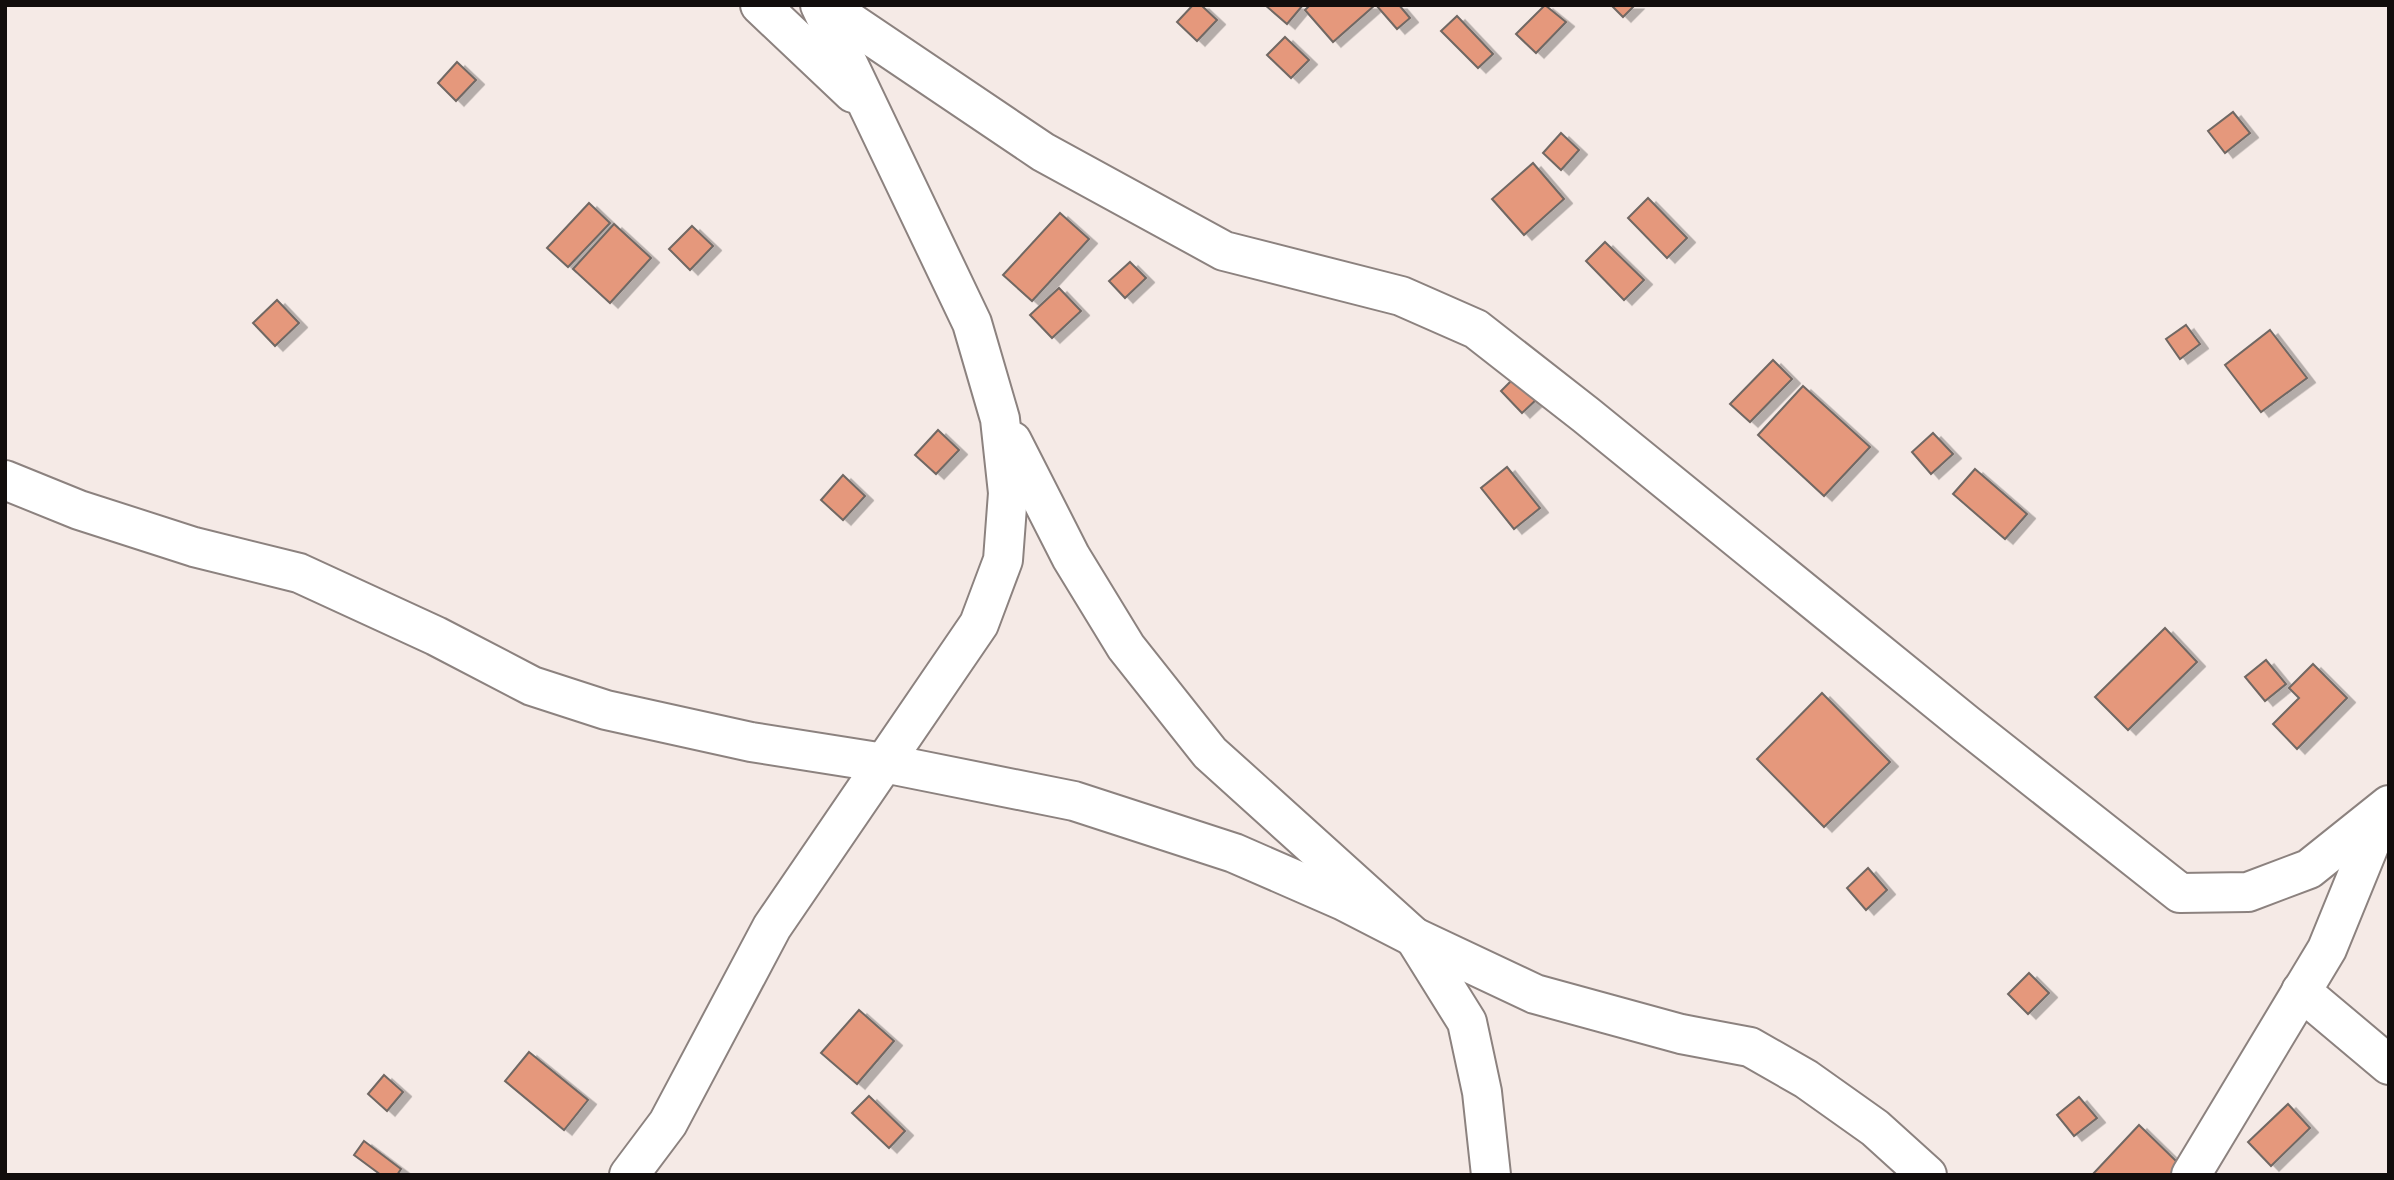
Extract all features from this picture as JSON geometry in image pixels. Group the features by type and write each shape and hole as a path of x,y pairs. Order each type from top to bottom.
{"street":[{"path":"760,5 869,109"},
{"path":"629,1175 668,1123 772,927 979,624 1003,560 1008,493 1000,419 972,323 822,5"},
{"path":"822,5 1044,152 1224,251 1401,296 1476,329 2180,893 2248,892 2309,869 2387,805"},
{"path":"1000,419 1071,557 1126,647 1210,753 1414,937 1467,1022 1482,1092 1491,1175"},
{"path":"5,480 79,510 194,547 299,573 436,636 532,686 606,710 751,742 884,763 1074,801 1234,853 1344,901 1535,994 1681,1034 1750,1047 1806,1079 1875,1128 1927,1175"},
{"path":"2191,1175 2326,949 2387,805"},
{"path":"2301,991 2389,1065"}],"building":[{"path":"1193,5 1201,5 1217,20 1197,41 1177,22"},
{"path":"1265,5 1303,5 1287,24"},
{"path":"1310,5 1375,5 1333,42 1305,10"},
{"path":"1376,5 1399,5 1410,18 1397,29"},
{"path":"1545,5 1566,22 1536,53 1516,34"},
{"path":"1611,5 1635,5 1623,17"},
{"path":"1457,16 1493,54 1478,68 1441,31"},
{"path":"1285,37 1309,60 1291,78 1267,55"},
{"path":"457,62 476,80 456,101 438,83"},
{"path":"2233,112 2250,133 2225,153 2208,131"},
{"path":"1561,133 1579,150 1561,170 1543,153"},
{"path":"1533,163 1564,199 1524,235 1492,199"},
{"path":"1648,198 1687,238 1667,258 1628,218"},
{"path":"589,203 610,223 568,267 547,248"},
{"path":"1060,213 1089,239 1032,301 1003,275"},
{"path":"614,224 651,258 610,303 573,269"},
{"path":"692,226 713,246 690,270 669,249"},
{"path":"1605,242 1644,280 1624,300 1586,261"},
{"path":"1130,262 1146,278 1125,298 1109,281"},
{"path":"1059,288 1081,311 1052,338 1030,315"},
{"path":"277,300 299,323 275,346 253,323"},
{"path":"2186,325 2200,344 2180,359 2166,339"},
{"path":"2270,330 2307,378 2261,412 2225,365"},
{"path":"1773,360 1792,379 1750,422 1730,404"},
{"path":"1516,376 1538,398 1522,413 1501,391"},
{"path":"1803,386 1870,447 1824,496 1758,435"},
{"path":"938,430 959,450 936,474 915,455"},
{"path":"1933,433 1953,454 1931,474 1912,452"},
{"path":"1507,467 1540,508 1514,529 1481,488"},
{"path":"1975,469 2027,514 2005,539 1953,494"},
{"path":"843,475 865,496 843,520 821,500"},
{"path":"2165,628 2197,662 2128,730 2095,697"},
{"path":"2266,660 2286,684 2265,701 2245,677"},
{"path":"2313,664 2347,698 2297,749 2273,724 2299,698 2289,688"},
{"path":"1822,693 1890,762 1824,827 1757,759"},
{"path":"1868,868 1887,890 1866,910 1847,888"},
{"path":"2029,973 2049,993 2028,1014 2008,994"},
{"path":"859,1010 894,1041 857,1084 821,1053"},
{"path":"529,1052 588,1100 564,1130 505,1081"},
{"path":"384,1075 403,1092 387,1111 368,1094"},
{"path":"869,1096 905,1131 889,1148 852,1113"},
{"path":"2079,1097 2097,1118 2074,1136 2057,1115"},
{"path":"2288,1104 2310,1128 2271,1166 2248,1142"},
{"path":"2139,1125 2177,1162 2202,1175 2092,1175"},
{"path":"364,1141 401,1169 397,1175 381,1175 354,1155"}]}
